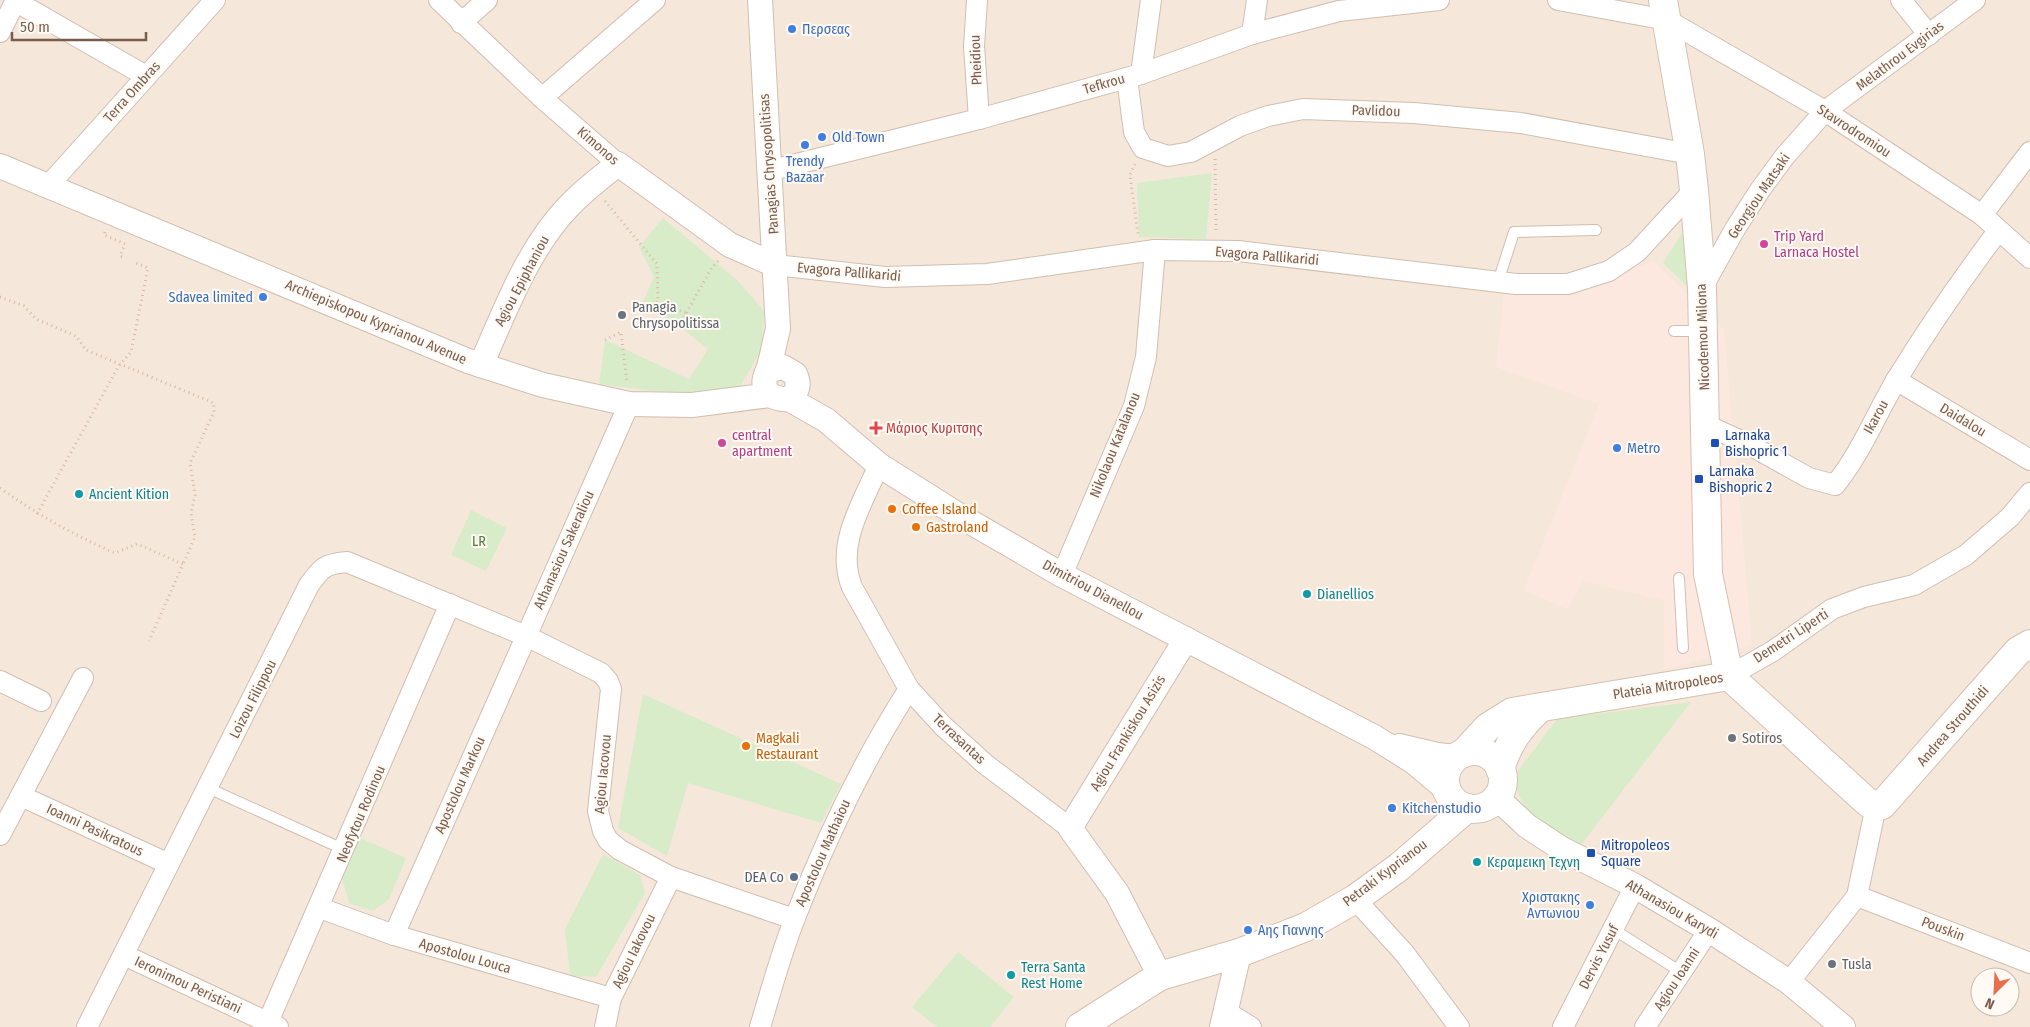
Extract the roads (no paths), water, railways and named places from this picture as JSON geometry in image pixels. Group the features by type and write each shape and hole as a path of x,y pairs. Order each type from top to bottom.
{"main road":[{"name":"Nicodemou Milona","path":"1665,10 1690,154 1694,190 1704,331 1708,574 1729,676"},
{"name":"Andrea Strouthidi","path":"1876,806 1887,801 2018,651 2030,644"},
{"name":"Plateia Mitropoleos","path":"1460,755 1498,719 1512,712 1729,676 1865,800 1876,806"},
{"path":"1500,769 1514,735 1523,723 1540,708"},
{"path":"1480,752 1490,756 1500,769 1503,781 1497,798 1483,807 1467,808 1451,798 1446,789 1446,771 1460,755 1480,752"},
{"name":"Petraki Kyprianou","path":"1080,1027 1160,976 1240,952 1306,927 1355,899 1399,866 1467,808"}],"street":[{"name":"Terra Ombras","path":"48,186 216,0"},
{"name":"Kimonos","path":"439,0 542,98 618,164 730,245 775,265"},
{"path":"461,23 487,0"},
{"path":"542,98 654,0"},
{"name":"Panagias Chrysopolitisas","path":"760,0 768,171 778,329 784,384"},
{"name":"Pheidiou","path":"977,0 974,46 980,120"},
{"path":"1134,76 1151,0"},
{"path":"1252,34 1257,0"},
{"name":"Tefkrou","path":"768,171 980,120 1134,76 1252,34 1338,11 1439,0"},
{"path":"1558,0 1665,10"},
{"path":"1901,0 1929,35"},
{"name":"Melathrou Evgirias","path":"1825,111 1975,0"},
{"path":"0,32 15,1 146,76"},
{"name":"Stavrodromiou","path":"1665,10 1825,111 1982,216 2030,258"},
{"name":"Pavlidou","path":"1134,76 1134,132 1143,148 1168,156 1191,152 1215,139 1268,116 1302,109 1414,113 1521,123 1690,154"},
{"name":"Georgiou Matsaki","path":"1702,288 1735,229 1760,190 1785,156 1825,111"},
{"path":"1982,216 2030,152"},
{"name":"Agiou Epiphaniou","path":"481,365 534,252 568,207 618,164"},
{"name":"Archiepiskopou Kyprianou Avenue","path":"0,166 481,365 543,384 629,404 692,405 784,384"},
{"name":"Evagora Pallikaridi","path":"775,265 885,277 904,277 987,274 1148,251 1238,251 1498,282 1568,284 1609,271 1637,252 1694,190"},
{"name":"Ikarou","path":"1706,425 1748,444 1809,478 1835,484 1848,468 1896,380 1948,298 1998,231"},
{"name":"Nikolaou Katalanou","path":"1062,575 1134,406 1146,358 1148,251"},
{"name":"Daidalou","path":"1896,380 2030,460"},
{"name":"Dimitriou Dianellou","path":"784,384 879,465 955,513 1062,575 1374,737 1414,762 1446,789"},
{"name":"Athanasiou Sakeraliou","path":"526,636 629,404"},
{"name":"Terrasantas","path":"879,465 850,531 845,550 846,571 909,689 943,726 985,764 1070,828 1117,893 1160,976"},
{"name":"Demetri Liperti","path":"1729,676 1773,651 1832,610 1864,597 1914,585 1966,555 2010,517 2030,493"},
{"name":"Loizou Filippou","path":"87,1027 318,572 328,564 347,562 526,636"},
{"name":"Neofytou Rodinou","path":"273,1025 320,908 450,604"},
{"name":"Agiou Iacovou","path":"526,636 586,664 602,673 608,681 611,690 598,811 602,831 608,840 620,850 671,877 794,919"},
{"name":"Apostolou Markou","path":"394,935 526,636"},
{"name":"Agiou Frankiskou Asizis","path":"1070,828 1186,639"},
{"path":"0,835 83,678"},
{"path":"0,681 41,701"},
{"name":"Apostolou Mathaiou","path":"760,1027 794,919 846,800 875,742 909,689"},
{"name":"Dimitriou Dianellou","path":"1374,737 1421,752 1460,755"},
{"name":"Ioanni Pasikratous","path":"21,796 169,864"},
{"name":"Athanasiou Karydi","path":"1497,798 1527,826 1562,849 1635,886 1709,930 1789,982 1842,1027"},
{"path":"1789,982 1857,896 1876,806"},
{"name":"Agiou Iakovou","path":"605,1027 611,998 671,877"},
{"name":"Dervis Yusuf","path":"1563,1027 1635,886"},
{"name":"Pouskin","path":"1857,896 2030,963"},
{"path":"1355,899 1404,954 1459,1027"},
{"name":"Apostolou Louca","path":"320,908 394,935 611,998"},
{"name":"Agiou Ioanni","path":"1650,1026 1681,972 1709,930"},
{"path":"1240,952 1223,1019 1251,1027"},
{"name":"Ieronimou Peristiani","path":"124,955 273,1025"}],"lane":[{"path":"1498,282 1514,232 1596,230"},
{"path":"1674,331 1704,331"},
{"path":"1678,578 1682,648"},
{"path":"208,788 345,850"},
{"path":"1613,929 1681,972"}],"place":[{"name":"Περσεας","path":"792,29"},
{"name":"Old Town","path":"822,137"},
{"name":"Trendy Bazaar","path":"805,145"},
{"name":"Trip Yard Larnaca Hostel","path":"1764,244"},
{"name":"Sdavea limited","path":"263,297"},
{"name":"Panagia Chrysopolitissa","path":"622,315"},
{"name":"Μάριος Κυριτσης","path":"876,428"},
{"name":"central apartment","path":"722,443"},
{"name":"Larnaka Bishopric 1","path":"1715,443"},
{"name":"Metro","path":"1617,448"},
{"name":"Larnaka Bishopric 2","path":"1699,479"},
{"name":"Ancient Kition","path":"79,494"},
{"name":"Coffee Island","path":"892,509"},
{"name":"Gastroland","path":"916,527"},
{"name":"Dianellios","path":"1307,594"},
{"name":"Sotiros","path":"1732,738"},
{"name":"Magkali Restaurant","path":"746,746"},
{"name":"Kitchenstudio","path":"1392,808"},
{"name":"Mitropoleos Square","path":"1591,853"},
{"name":"Κεραμεικη Τεχνη","path":"1477,862"},
{"name":"DEA Co","path":"794,877"},
{"name":"Χριστακης Αντωνιου","path":"1590,905"},
{"name":"Αης Γιαννης","path":"1248,930"},
{"name":"Tusla","path":"1832,964"},
{"name":"Terra Santa Rest Home","path":"1011,975"}],"park label":[{"name":"LR","path":"479,541"}]}
